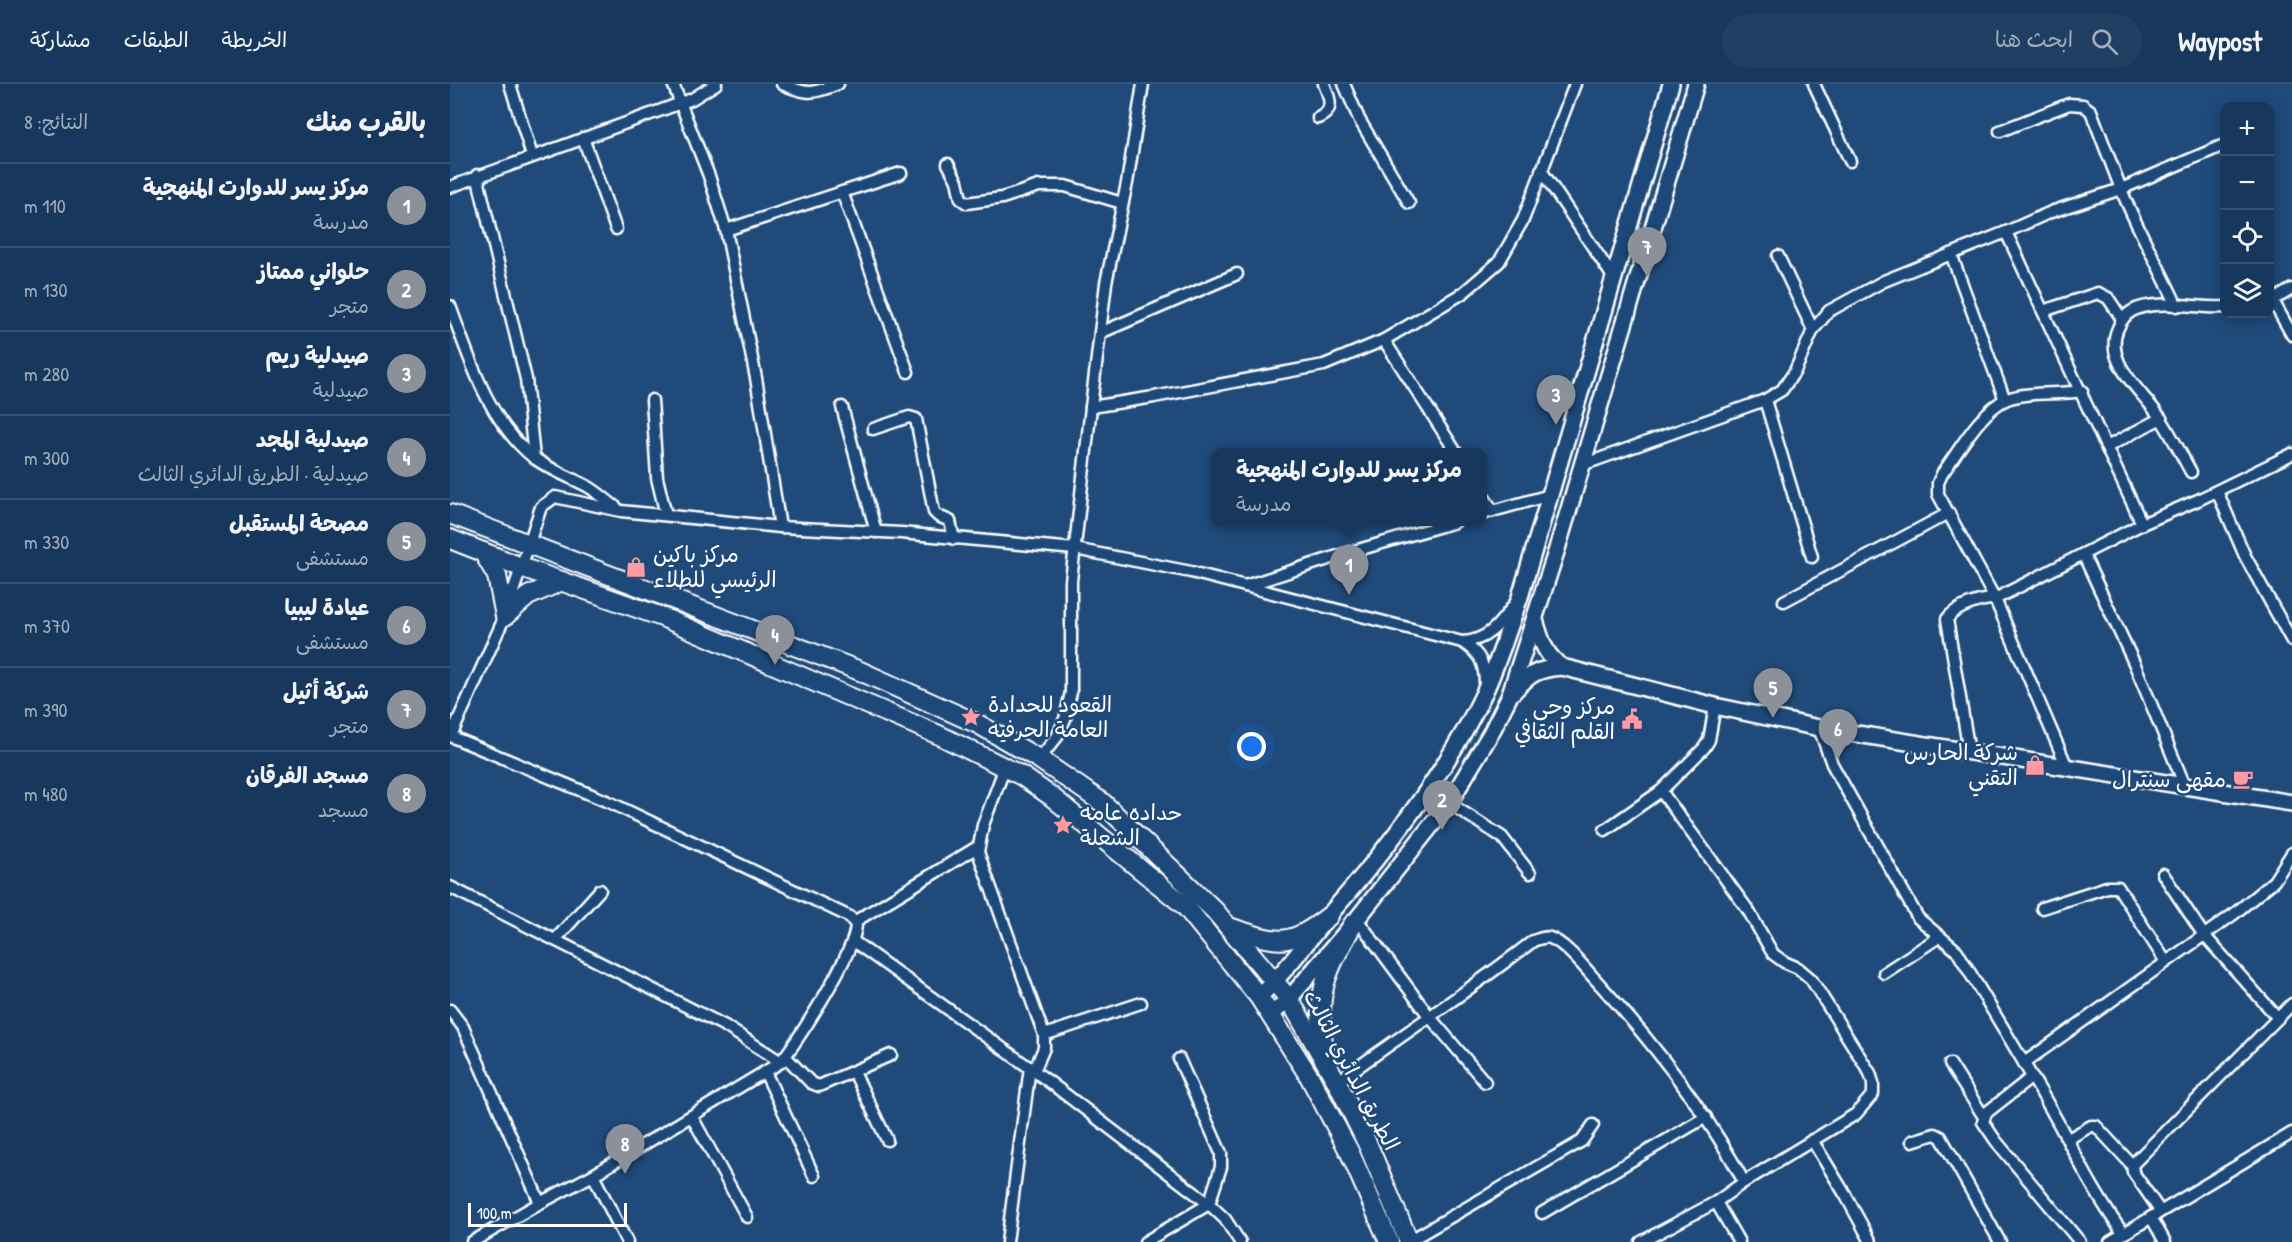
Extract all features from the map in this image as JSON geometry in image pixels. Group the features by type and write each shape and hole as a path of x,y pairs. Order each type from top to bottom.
{"main road":[{"path":"1258,997 1276,981 1329,916 1429,787 1453,752 1485,692 1520,597 1671,84"},
{"path":"1271,1015 1289,999 1355,921 1449,802 1491,733 1509,697 1535,620 1696,84"},
{"path":"1647,163 1670,168"},
{"name":"الطريق الدائري الثالث","path":"450,514 860,671 978,724 1039,759 1102,803 1230,927 1289,999 1337,1082 1368,1145 1409,1241"},
{"name":"الطريق الدائري الثالث","path":"450,539 662,617 939,735 1005,767 1052,797 1185,906 1258,997 1309,1076 1350,1153 1389,1242"},
{"path":"483,552 499,582 505,616"},
{"path":"505,616 528,596 562,581"},
{"path":"1535,620 1543,647 1551,660 1562,667"},
{"path":"1509,697 1535,672 1545,668 1562,667 1715,706 1819,728 2292,803"},
{"path":"1230,927 1282,941 1309,932 1329,916"},
{"path":"1326,1060 1320,1016 1322,991 1327,971 1355,921"}],"street":[{"path":"510,84 532,156"},
{"path":"674,84 706,167 726,230 756,378 780,527"},
{"path":"450,187 477,175 681,103 703,94 716,84"},
{"path":"782,84 808,94 817,93 838,84"},
{"path":"1039,759 1057,737 1065,719 1071,692 1071,581 1091,407 1113,246 1143,84"},
{"path":"1318,118 1330,109 1331,100 1324,84"},
{"path":"1344,84 1359,119 1409,203"},
{"path":"1091,407 1324,365 1384,340 1463,292 1499,262 1522,219 1575,84"},
{"path":"1814,84 1850,161"},
{"path":"2000,131 2069,104 2083,105 2091,111 2136,226 2177,306"},
{"path":"583,138 616,229"},
{"path":"1582,465 1765,400 1782,390 1814,330 1829,311 1884,281 2073,203 2121,189 2220,147"},
{"path":"948,164 957,181 962,199 967,203 1002,198 1039,186 1065,186 1122,203"},
{"path":"1541,170 1613,277"},
{"path":"726,230 901,173"},
{"path":"477,175 526,379 534,458"},
{"path":"842,192 908,372"},
{"path":"2006,232 2142,524"},
{"path":"1951,254 2005,400"},
{"path":"1779,256 1814,330"},
{"path":"1100,333 1237,274"},
{"path":"2274,300 2292,289"},
{"path":"2043,310 2098,293 2108,298 2122,319"},
{"path":"450,306 482,387 510,434 534,458 565,477 588,487 621,511"},
{"path":"2191,472 2161,418 2120,366 2114,350 2115,334 2122,319 2133,310 2152,306 2220,307"},
{"path":"2274,307 2292,335"},
{"path":"1384,340 1453,448"},
{"path":"2067,767 1995,599 1938,494 1938,483 1942,474 1986,414 2005,400 2034,394 2082,392"},
{"path":"652,400 657,478 666,515"},
{"path":"1765,400 1812,557"},
{"path":"842,407 876,532"},
{"path":"873,429 909,417 916,419 934,512 950,521 954,538"},
{"path":"2107,447 2161,418"},
{"path":"1969,752 1947,619 1951,613 1979,602 1995,599 2142,524 2217,491 2292,454"},
{"path":"2217,491 2245,556 2292,641"},
{"path":"1488,512 1550,495"},
{"path":"472,1242 692,1117 783,1059 824,996 853,941 856,930 850,917 611,803 451,736 505,616 541,507 555,497 621,511 780,527 876,532 1075,549 1145,562 1317,603 1462,642 1478,640 1490,633 1520,597"},
{"path":"1784,601 1949,513"},
{"path":"1245,586 1441,526"},
{"path":"2083,554 2135,665 2185,786"},
{"path":"1462,642 1475,652 1484,664 1485,692"},
{"path":"1605,830 1661,791 1704,748 1709,740 1715,706"},
{"path":"1819,728 1832,764 1918,918 1957,951 2068,1139 2087,1176 2123,1233"},
{"path":"1005,767 983,825 979,857 1044,1035 1044,1048 1032,1069 1007,1242"},
{"path":"1641,1242 1716,1202 1744,1182 1840,1124 1866,1104 1873,1094 1870,1073 1812,979 1773,954 1748,910 1661,791"},
{"path":"1449,802 1502,837 1530,873"},
{"path":"854,922 979,846"},
{"path":"2024,1063 2234,914 2274,881 2292,853"},
{"path":"2163,874 2203,934 2278,1018"},
{"path":"450,887 725,1026 783,1059 815,1086 854,1072 891,1054"},
{"path":"2042,908 2107,887 2118,887 2166,962"},
{"path":"555,940 600,890"},
{"path":"1355,921 1429,1016 1485,1082"},
{"path":"1337,1082 1476,985 1533,941 1542,937 1550,938 1558,942 1582,965 1640,1028 1706,1117 1744,1182"},
{"path":"1884,973 1939,937"},
{"path":"853,941 1032,1069 1209,1204 1226,1219 1239,1242"},
{"path":"1044,1035 1140,1003"},
{"path":"2132,1166 2292,1004"},
{"path":"450,1010 463,1027 540,1203"},
{"path":"1145,1242 1209,1204 1221,1167 1221,1153 1179,1059"},
{"path":"1950,1064 1984,1117 1985,1127 2080,1242"},
{"path":"765,1072 814,1176"},
{"path":"854,1072 887,1140"},
{"path":"1984,1117 2032,1077"},
{"path":"692,1117 747,1217"},
{"path":"1542,1213 1706,1117"},
{"path":"1409,1241 1582,1141 1593,1125"},
{"path":"2068,1139 2091,1126 2096,1126 2132,1166 2155,1214 2165,1242"},
{"path":"2110,1242 2292,1133"},
{"path":"1912,1141 1929,1134 1941,1137 2000,1242"},
{"path":"1812,1140 1871,1242"},
{"path":"593,1175 627,1242"},
{"path":"1716,1202 1738,1242"}],"place":[{"name":"شركة أثيل","path":"1647,277"},
{"name":"صيدلية ريم","path":"1556,425"},
{"name":"مركز باكين الرئيسي للطلاء","path":"636,567"},
{"name":"مركز يسر للدوارت المنهجية","path":"1349,595"},
{"name":"صيدلية المجد","path":"775,665"},
{"name":"القعود للحدادة العامة الحرفيه","path":"971,717"},
{"name":"مصحة المستقبل","path":"1773,718"},
{"name":"مركز وحي القلم الثقافي","path":"1632,719"},
{"name":"عيادة ليبيا","path":"1838,759"},
{"name":"شركة الحارس التقني","path":"2035,765"},
{"name":"مقهى سنترال","path":"2243,779"},
{"name":"حداده عامه الشعلة","path":"1063,825"},
{"name":"حلواني ممتاز","path":"1442,830"},
{"name":"مسجد الفرقان","path":"625,1174"}]}
